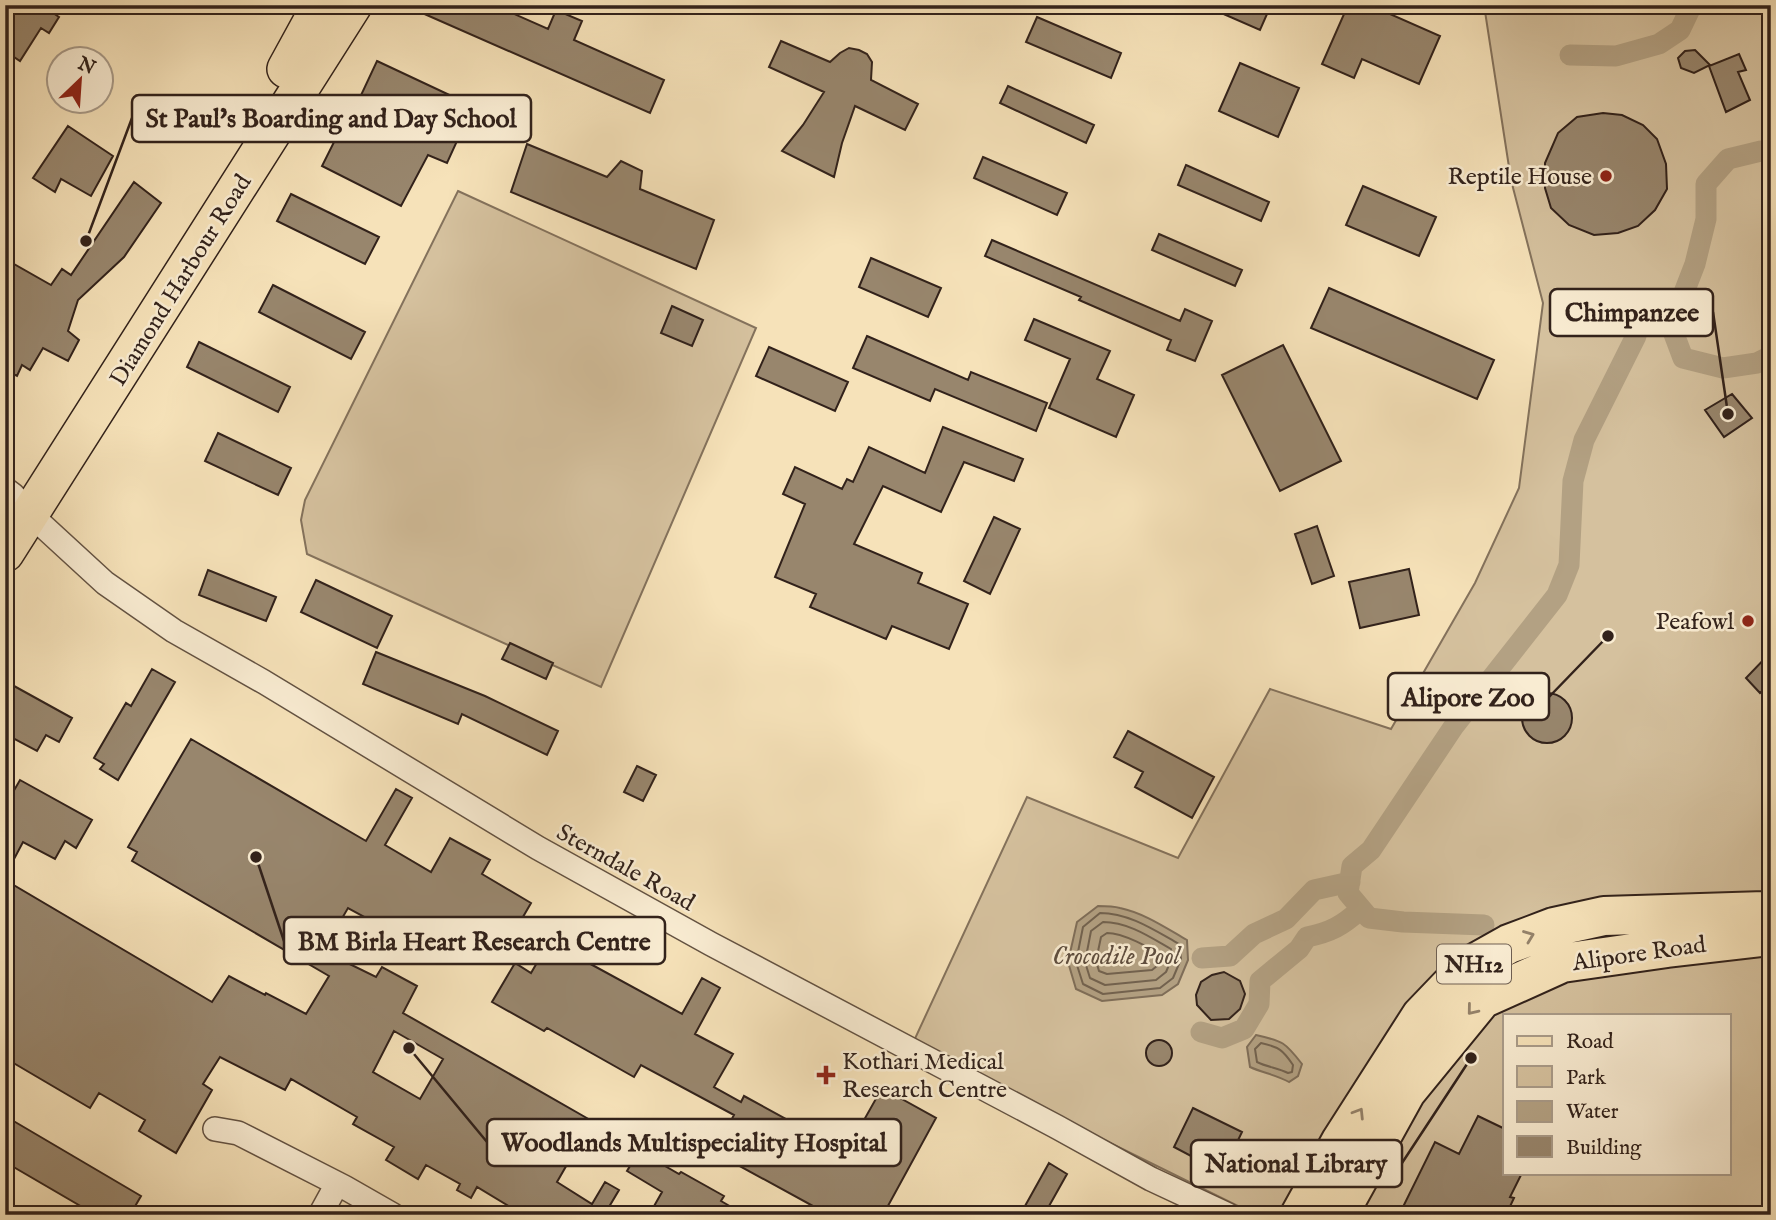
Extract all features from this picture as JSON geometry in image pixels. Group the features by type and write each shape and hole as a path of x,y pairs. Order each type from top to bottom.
{"highway":[{"name":"NH12","path":"1300,1215 1341,1141 1420,1016 1468,967 1509,944 1554,927 1604,916 1771,909"},
{"name":"Alipore Road","path":"1338,1215 1406,1092 1482,999 1562,963 1771,936"}],"main road":[{"name":"Diamond Harbour Road","path":"5,554 14,505 165,269 298,49 321,5"},
{"name":"Diamond Harbour Road","path":"14,505 353,5"}],"street":[{"name":"Sterndale Road","path":"14,505 105,583 174,631 264,682 538,848 711,944 1151,1179 1228,1215"},
{"path":"215,1129 238,1133 393,1215"},
{"path":"320,1215 337,1184"}],"green space":[{"path":"1484,5 1771,5 1771,896 1516,923 1299,1198 1273,1215 1256,1215 912,1045 1027,797 1178,858 1270,689 1391,729 1475,583 1519,488 1543,303 1511,180"},
{"path":"458,191 756,328 601,687 307,554 301,520 305,500"},
{"path":"1771,932 1771,1215 1346,1215 1406,1098 1516,982"}],"water":[{"name":"Crocodile Pool","path":"1098,906 1117,907 1138,913 1187,940 1188,960 1178,984 1162,995 1102,1001 1076,989 1068,962 1077,922"},
{"path":"1256,1035 1278,1041 1287,1047 1302,1064 1298,1076 1289,1082 1250,1067 1247,1047"}],"building":[{"path":"5,5 41,5 59,17 49,33 41,28 20,61 5,51"},
{"path":"404,5 494,5 548,29 556,10 582,21 574,40 664,80 650,113"},
{"path":"1203,5 1271,5 1260,30"},
{"path":"1348,5 1385,5 1383,11 1440,36 1419,84 1362,59 1354,78 1322,64"},
{"path":"1037,17 1121,53 1111,78 1026,42"},
{"path":"781,41 830,62 849,48 867,54 872,62 871,80 918,104 905,130 855,106 834,177 782,151 824,92 769,67"},
{"path":"1695,50 1710,65 1694,73 1681,68 1678,58 1685,51"},
{"path":"1739,54 1746,70 1738,72 1750,100 1726,112 1709,66"},
{"path":"377,61 473,106 447,163 428,155 401,206 322,166 337,136 341,138"},
{"path":"1240,63 1299,88 1278,137 1219,111"},
{"path":"1008,86 1094,125 1086,143 1000,103"},
{"name":"Reptile House","path":"1603,113 1622,115 1643,125 1657,139 1666,164 1667,189 1655,210 1638,226 1618,233 1594,235 1569,225 1551,208 1545,188 1545,163 1558,133 1577,117"},
{"path":"68,126 113,156 91,196 61,179 55,192 33,178"},
{"path":"527,144 607,177 621,161 642,171 640,189 714,220 696,269 511,192"},
{"path":"983,157 1067,193 1057,215 974,178"},
{"path":"1186,165 1269,202 1261,221 1178,185"},
{"path":"134,182 161,203 124,257 78,300 68,331 79,340 68,361 43,348 30,370 22,365 17,376 5,370 5,259 51,285 62,269 71,275"},
{"path":"1363,186 1436,217 1419,256 1346,225"},
{"path":"291,194 379,237 365,264 277,221"},
{"path":"1159,234 1242,270 1235,286 1152,250"},
{"path":"992,240 1180,321 1185,309 1212,321 1195,361 1167,350 1171,340 1079,300 1081,297 985,256"},
{"path":"871,258 941,288 928,317 859,287"},
{"path":"273,285 365,332 351,359 259,312"},
{"path":"1329,288 1494,360 1477,399 1311,328"},
{"path":"672,306 703,320 692,346 661,333"},
{"path":"1034,319 1110,351 1097,379 1134,395 1116,437 1049,408 1070,359 1025,340"},
{"path":"867,336 968,380 971,372 1047,403 1036,431 935,389 930,401 853,368"},
{"path":"199,342 290,387 278,412 187,367"},
{"path":"1283,345 1341,461 1280,491 1222,375"},
{"path":"769,347 848,382 835,411 756,376"},
{"path":"1732,394 1752,418 1724,437 1705,410"},
{"path":"943,427 1023,459 1014,481 964,462 941,512 883,486 854,544 922,573 918,583 968,604 949,649 892,626 886,639 810,607 816,594 775,577 805,504 783,494 795,467 842,489 847,479 853,482 869,447 925,473"},
{"path":"218,433 291,468 278,495 205,461"},
{"path":"994,517 1020,529 990,594 964,581"},
{"path":"1317,526 1334,576 1312,584 1295,534"},
{"path":"1409,569 1419,615 1360,628 1349,582"},
{"path":"208,570 276,597 266,621 199,595"},
{"path":"316,580 392,616 377,648 301,612"},
{"path":"510,643 553,663 546,679 502,659"},
{"path":"376,652 485,696 558,731 547,755 462,714 458,724 363,684"},
{"path":"1771,652 1771,683 1760,693 1746,678"},
{"path":"152,669 175,682 118,780 100,769 104,764 94,758 126,703 131,706"},
{"path":"5,681 72,718 59,742 46,735 37,751 5,734"},
{"path":"1547,693 1565,700 1572,718 1565,736 1547,743 1529,736 1522,718 1529,700"},
{"path":"1128,731 1214,777 1192,818 1135,787 1143,772 1114,757"},
{"path":"191,739 366,841 396,789 412,798 385,845 431,872 450,838 490,860 482,874 531,903 505,948 456,920 442,944 397,919 390,931 348,908 323,951 376,977 382,967 417,986 403,1013 592,1121 557,1182 592,1204 605,1182 619,1190 606,1212 611,1215 509,1215 512,1208 477,1187 471,1198 457,1190 460,1184 426,1165 418,1179 386,1160 394,1147 353,1124 357,1117 291,1079 285,1090 220,1057 203,1084 212,1090 176,1153 139,1131 145,1120 99,1093 90,1108 5,1058 5,880 212,1002 229,976 306,1014 329,976 132,861 137,852 128,847","holes":["394,1031 443,1059 420,1099 373,1072"]},
{"path":"637,766 656,775 643,801 624,792"},
{"path":"20,780 92,820 76,848 65,841 55,859 23,842 5,876 5,806"},
{"path":"563,918 598,939 585,961 682,1014 702,978 720,988 695,1034 733,1054 714,1087 741,1102 744,1096 846,1152 882,1088 936,1118 883,1215 809,1215 813,1206 714,1152 734,1115 641,1065 634,1077 547,1028 544,1031 492,1002 515,963 531,973"},
{"path":"1224,972 1240,981 1245,994 1240,1009 1229,1019 1211,1020 1197,1005 1196,995 1201,982"},
{"path":"1159,1040 1168,1044 1172,1053 1168,1062 1159,1066 1150,1062 1146,1053 1150,1044"},
{"path":"1193,1108 1242,1132 1230,1157 1214,1151 1206,1164 1174,1147"},
{"path":"5,1116 141,1196 130,1215 96,1215 5,1162"},
{"path":"1478,1116 1503,1128 1503,1174 1522,1174 1510,1197 1514,1198 1506,1215 1399,1215 1435,1142 1459,1154"},
{"path":"639,1151 724,1196 721,1201 745,1215 649,1215 662,1192 627,1171"},
{"path":"1049,1163 1067,1174 1044,1215 1020,1215"}],"waterway":[{"path":"1570,55 1616,56 1659,44 1680,30 1692,5"},
{"path":"1771,152 1761,151 1728,159 1706,184 1706,219 1695,264 1671,326 1683,358 1723,368 1757,363 1771,356"},
{"path":"1484,925 1369,918 1348,893 1352,866 1371,850 1454,726 1557,595 1569,565 1573,481 1584,440 1636,336"},
{"path":"1202,958 1230,956 1254,934 1286,919 1314,890 1350,882"},
{"path":"1201,1032 1222,1038 1244,1029 1259,1004 1260,981 1299,949 1307,937 1336,928 1361,909"}],"place":[{"name":"Reptile House","path":"1606,176"},
{"name":"St Paul's Boarding and Day School","path":"86,241"},
{"name":"Chimpanzee","path":"1728,414"},
{"name":"Peafowl","path":"1748,621"},
{"name":"Alipore Zoo","path":"1608,636"},
{"name":"BM Birla Heart Research Centre","path":"256,857"},
{"name":"Woodlands Multispeciality Hospital","path":"409,1048"},
{"name":"National Library","path":"1471,1058"},
{"name":"Kothari Medical Research Centre","path":"826,1075"}]}
